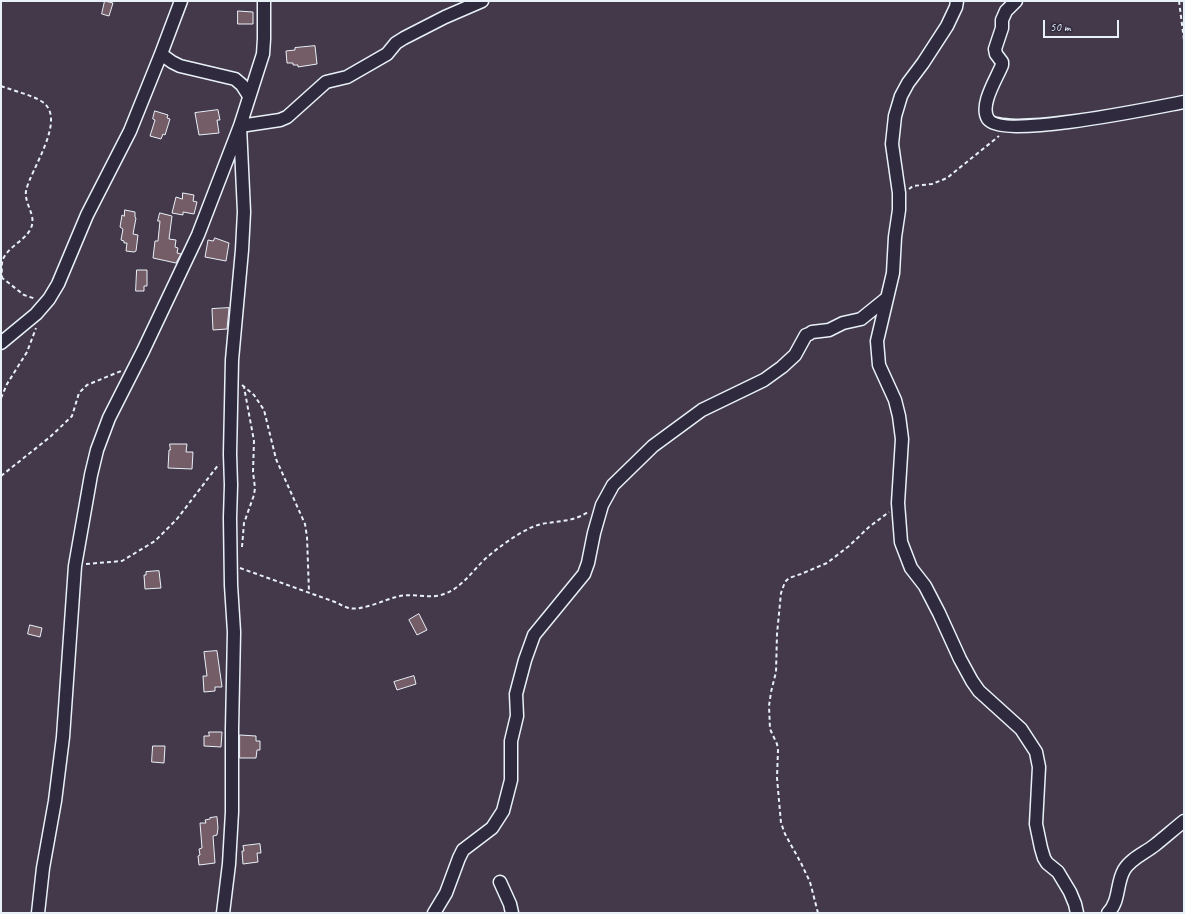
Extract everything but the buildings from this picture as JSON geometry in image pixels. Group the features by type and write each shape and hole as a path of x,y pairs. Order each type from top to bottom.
{"street":[{"path":"1,343 30,320 49,299 58,284 86,215 130,131 181,1"},
{"path":"38,913 55,801 62,737 75,566 90,475 97,450 109,418 198,235 240,126 263,54 264,1"},
{"path":"240,126 280,120 287,117 324,83 346,77 387,54 396,43 404,38 445,17 482,1"},
{"path":"956,1 956,7 947,26 908,83 901,96 895,116 892,144 900,210 895,237 893,273 879,331 877,348 879,365 894,400 902,440 898,505 901,542 911,568 925,586 940,612 960,659 979,691 1021,729 1036,752 1039,767 1036,824 1040,848 1047,863 1058,872 1073,898 1077,913"},
{"path":"1016,1 1006,10 995,49 996,54 1002,62 1002,65 988,96 986,110 988,119 992,123 1018,126 1057,124 1184,102"},
{"path":"161,54 180,66 235,79 242,85 249,96"},
{"path":"223,913 229,864 232,812 234,632 231,585 230,454 232,374 244,212 240,126"},
{"path":"434,913 446,893 463,850 492,828 503,811 511,780 511,741 516,716 516,694 525,660 534,635 584,574 602,505 613,485 653,446 702,410 764,380 782,367 795,355 806,336 812,332 829,330 843,323 861,319 887,298"},
{"path":"1108,913 1115,905 1124,869 1132,861 1155,845 1184,821"},
{"path":"500,882 510,904 512,913"}],"path":[{"path":"1179,1 1184,40"},
{"path":"1,86 41,101 48,107 51,119 46,143 26,191 27,202 33,219 31,228 26,236 3,258 2,264 2,277 27,296 37,300 49,299"},
{"path":"907,190 913,186 932,184 947,178 1003,133 1018,126"},
{"path":"1,398 7,384 28,352 37,326"},
{"path":"1,476 50,437 72,416 79,393 87,385 136,364"},
{"path":"232,374 254,395 264,410 276,459 305,524 307,537 309,592"},
{"path":"242,549 245,518 254,495 255,488 254,441 244,387"},
{"path":"75,566 122,561 155,541 177,519 219,464"},
{"path":"239,563 237,567 284,585 309,592 348,608 361,607 402,595 438,596 457,587 484,560 526,530 539,524 566,521 584,515 595,507 602,505"},
{"path":"818,913 810,882 785,834 781,823 777,778 778,750 777,744 770,729 769,706 776,672 777,634 781,593 785,582 790,578 827,562 849,546 869,527 898,505"}]}
